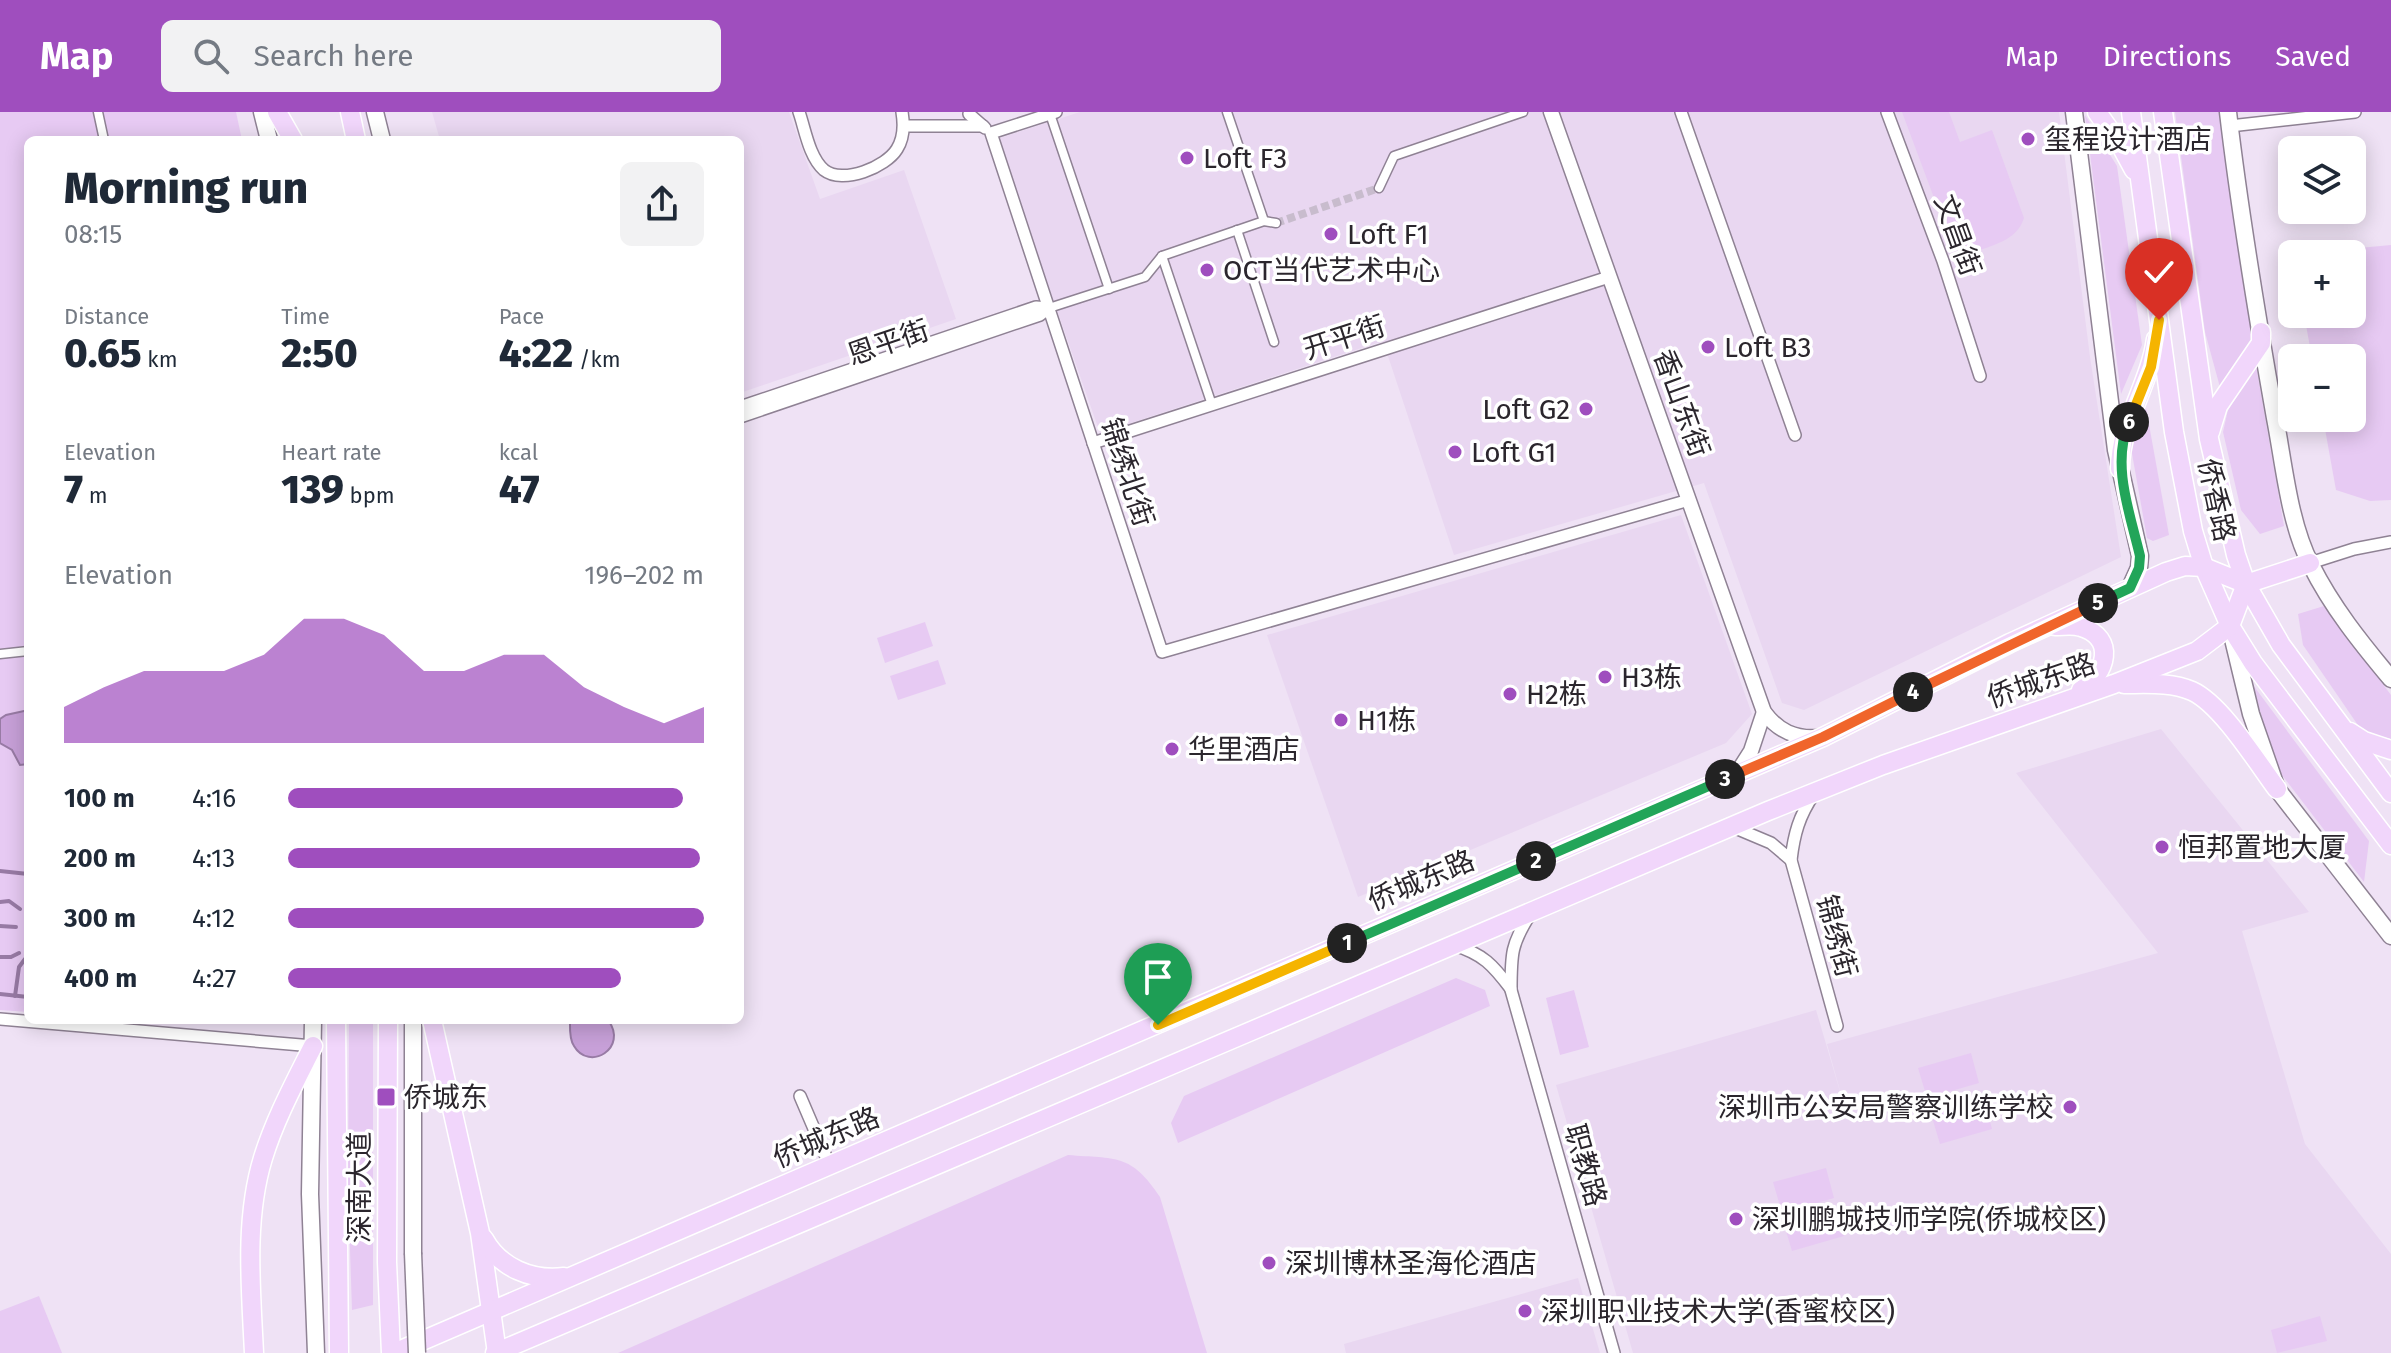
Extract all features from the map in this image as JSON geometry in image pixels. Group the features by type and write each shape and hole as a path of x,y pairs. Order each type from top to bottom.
{"main road":[{"path":"262,112 268,136"},
{"path":"277,112 292,136"},
{"path":"290,112 294,136"},
{"path":"350,112 355,136"},
{"path":"375,112 381,136"},
{"path":"2074,112 2120,469 2140,556 2139,568 2130,588"},
{"path":"2097,112 2121,146 2139,180"},
{"name":"侨香路","path":"2131,112 2174,432 2193,531 2204,567 2230,626 2253,663 2391,845"},
{"name":"侨香路","path":"2163,112 2209,439 2236,555 2246,584 2281,645 2391,793"},
{"path":"2229,119 2240,209 2299,533 2310,563 2345,622 2391,679"},
{"path":"2120,469 2124,433 2151,367 2159,320"},
{"path":"2209,439 2214,414 2254,356 2261,343 2261,332"},
{"path":"2204,567 2246,584 2310,563"},
{"name":"侨城东路","path":"392,1353 1823,737 2046,626 2130,588 2185,566 2204,567"},
{"path":"2246,584 2230,626 2255,728 2277,789"},
{"path":"2046,626 2084,627 2093,633 2104,650 2105,660 2098,677 2054,706"},
{"name":"侨城东路","path":"497,1353 1815,791 2054,706 2197,651 2230,626"},
{"path":"2114,684 2176,686 2199,695 2215,707 2391,936"},
{"path":"2339,724 2364,741 2391,750"},
{"path":"313,1024 310,1194 316,1353"},
{"name":"深南大道","path":"336,1024 339,1353"},
{"name":"深南大道","path":"388,1024 387,1262 392,1353"},
{"path":"413,1024 413,1253 417,1353"},
{"path":"433,1024 480,1233 497,1353"},
{"path":"254,1353 251,1225 255,1191 263,1157 313,1046"},
{"path":"480,1233 497,1257 511,1268 540,1277 579,1275"},
{"path":"247,1353 252,1322"},
{"path":"531,1353 553,1328"}],"street":[{"path":"98,112 103,136"},
{"path":"799,112 814,155 824,170 837,175 848,175 884,163 898,148 905,126 902,112"},
{"path":"1227,112 1264,221"},
{"path":"1379,188 1394,156 1523,112"},
{"name":"香山东街","path":"1551,112 1764,712"},
{"path":"1681,112 1795,435"},
{"name":"文昌街","path":"1887,112 1943,261 1980,376"},
{"path":"2229,119 2355,112"},
{"path":"905,126 987,130 1053,113 1109,289"},
{"path":"969,114 987,130 1049,308 1145,277 1162,256 1264,221 1276,223"},
{"path":"1237,230 1274,342"},
{"path":"1162,256 1212,405"},
{"name":"开平街","path":"1093,443 1609,277"},
{"name":"恩平街","path":"744,406 1036,307 1049,308"},
{"name":"恩平街","path":"744,416 1040,315 1049,308"},
{"name":"锦绣北街","path":"1049,308 1162,652 1689,500"},
{"path":"2310,563 2354,549 2391,542"},
{"path":"0,654 24,651"},
{"path":"1764,712 1772,723 1786,733 1809,738 1823,737"},
{"path":"1736,774 1751,751 1764,712"},
{"name":"锦绣街","path":"1815,791 1801,814 1791,860 1837,1026"},
{"path":"1731,826 1771,843 1791,860"},
{"name":"职教路","path":"1532,911 1515,936 1511,956 1511,990 1614,1353"},
{"name":"职教路","path":"1453,945 1475,952 1493,965 1511,990"},
{"path":"0,1019 24,1021"},
{"path":"58,1024 313,1046"},
{"path":"800,1096 830,1166"}],"shaded area":[{"path":"0,112 236,112 241,136 24,136 24,1012 0,1010"},
{"path":"432,112 789,112 820,199 904,170 956,319 744,392 744,136 439,136"},
{"path":"1080,112 2059,112 2090,357 2121,557 1804,710 1782,703 1704,483 1454,555 1383,341 1100,433 997,139"},
{"path":"1902,112 1949,112 1960,142 1992,130 2024,218 2016,232 2003,241 1972,253 1965,254 1952,246"},
{"path":"2175,112 2219,112 2252,336 2250,350 2221,391 2205,332"},
{"path":"2085,115 2117,166 2142,345 2121,394"},
{"path":"2391,245 2391,500 2370,501 2336,490 2326,432 2366,432 2366,344 2309,344 2307,328 2366,328 2366,247"},
{"path":"2256,365 2284,526 2260,534 2241,510 2223,432 2228,410"},
{"path":"2146,408 2169,535 2153,541 2147,538 2131,448"},
{"path":"1681,515 1752,714 1726,743 1358,897 1267,635"},
{"path":"2324,606 2391,695 2391,739 2362,731 2303,645 2298,614"},
{"path":"925,622 933,646 885,663 877,638"},
{"path":"938,660 946,684 898,700 890,676"},
{"path":"2253,685 2369,841 2364,882 2275,766"},
{"path":"24,711 24,764 20,765 12,750 0,743 0,719"},
{"path":"2161,729 2309,912 2242,931 2305,1144 2391,1254 2391,1353 1633,1353 1556,1085 1816,1010 1844,1105 1827,1044 2158,953 2016,773"},
{"path":"1456,978 1485,990 1490,1006 1178,1143 1171,1123 1184,1096"},
{"path":"1574,990 1589,1047 1560,1055 1546,998"},
{"path":"349,1024 373,1024 373,1305 352,1310 348,1189"},
{"path":"570,1024 610,1024 614,1040 604,1053 589,1057 574,1046"},
{"path":"1971,1053 1979,1083 1927,1098 1918,1068"},
{"path":"1984,1099 1992,1129 1940,1144 1931,1114"},
{"path":"1068,1155 1111,1158 1131,1165 1160,1197 1207,1353 618,1353"},
{"path":"1826,1168 1834,1198 1782,1213 1773,1182"},
{"path":"1836,1206 1844,1236 1792,1251 1783,1221"},
{"name":"深圳职业技术大学(香蜜校区)","path":"1578,1278 1600,1353 1346,1353 1344,1344"},
{"path":"39,1296 62,1353 0,1353 0,1311"},
{"path":"2320,1316 2327,1341 2277,1353 2271,1330"}],"waterway":[{"path":"0,871 24,874"},
{"path":"0,902 9,901 20,909"},
{"path":"0,926 16,927"},
{"path":"0,957 19,953"},
{"path":"15,996 19,967 24,960"},
{"path":"0,994 24,997"}],"tunnel":[{"path":"1276,223 1379,188"}],"place":[{"name":"玺程设计酒店","path":"2028,139"},
{"name":"Loft F3","path":"1187,158"},
{"name":"Loft F1","path":"1331,234"},
{"name":"OCT当代艺术中心","path":"1207,270"},
{"name":"Loft B3","path":"1708,347"},
{"name":"Loft G2","path":"1586,409"},
{"name":"Loft G1","path":"1455,452"},
{"name":"H3栋","path":"1605,677"},
{"name":"H2栋","path":"1510,694"},
{"name":"H1栋","path":"1341,720"},
{"name":"华里酒店","path":"1172,749"},
{"name":"恒邦置地大厦","path":"2162,847"},
{"name":"侨城东","path":"386,1097"},
{"name":"深圳市公安局警察训练学校","path":"2070,1107"},
{"name":"深圳鹏城技师学院(侨城校区)","path":"1736,1219"},
{"name":"深圳博林圣海伦酒店","path":"1269,1263"},
{"name":"深圳职业技术大学(香蜜校区)","path":"1525,1311"}],"route":[{"path":"1158,1025 1823,737 2010,643 2130,588 2136,578 2140,556 2120,469 2120,450 2151,367 2159,320"}]}
